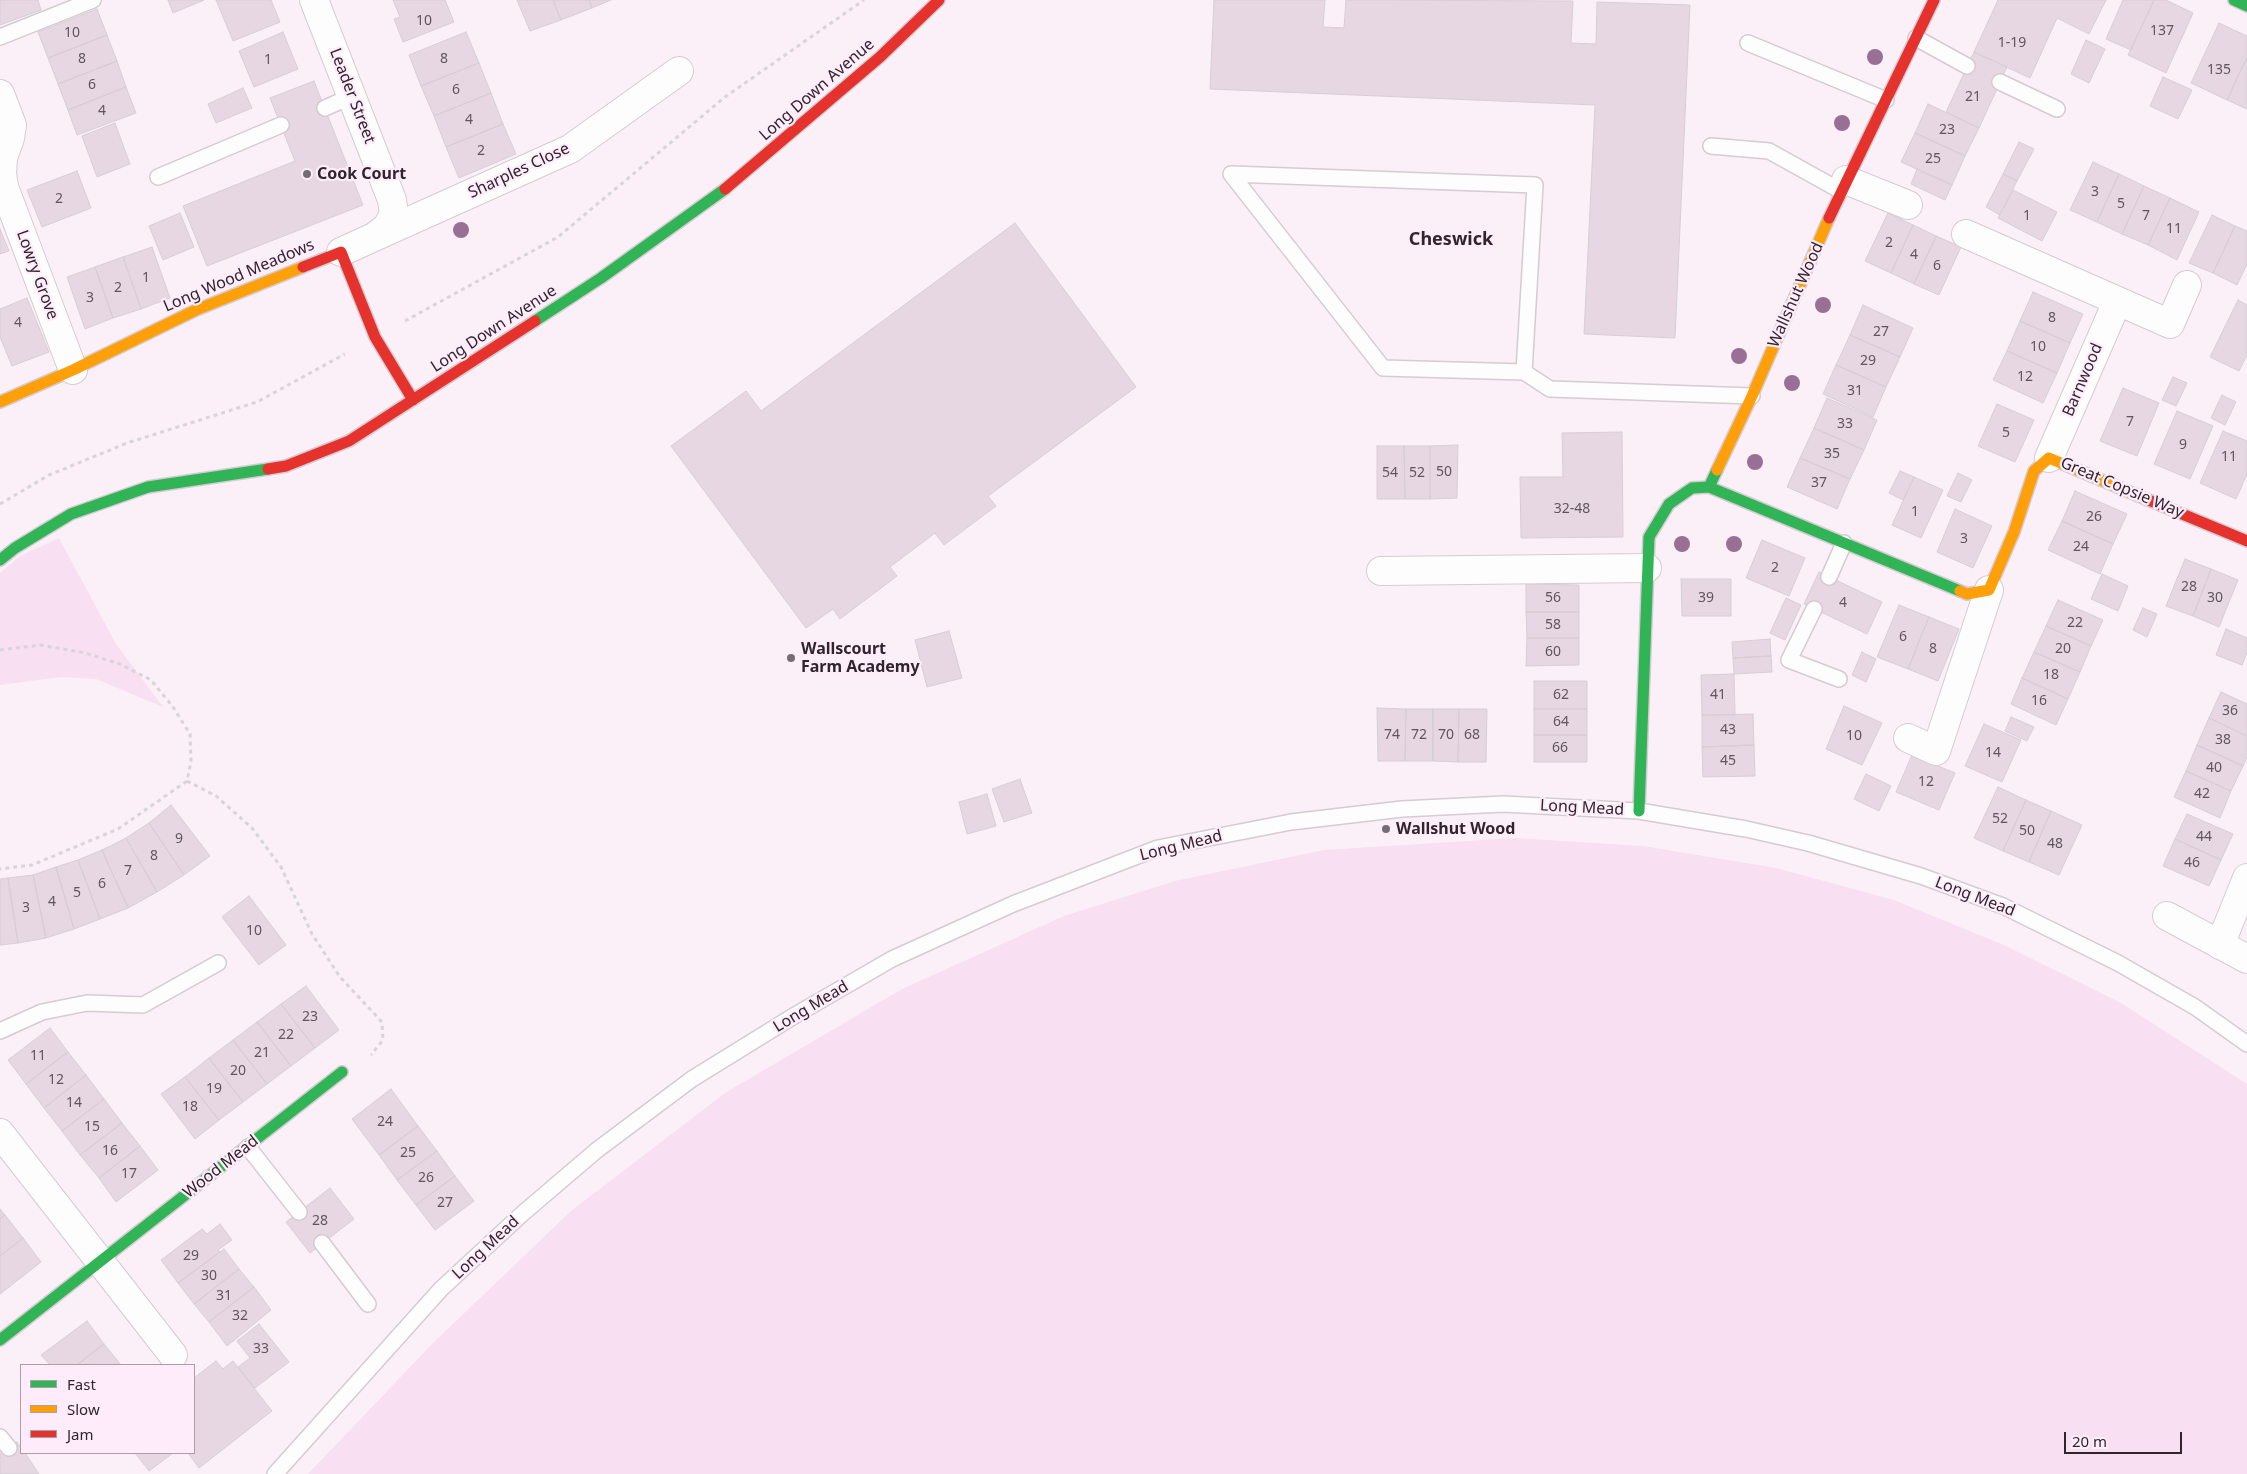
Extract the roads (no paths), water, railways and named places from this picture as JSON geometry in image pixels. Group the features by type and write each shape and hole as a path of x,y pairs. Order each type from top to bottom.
{"street":[{"name":"Leader Street","path":"314,0 392,200 394,214 387,226 374,237 341,252"},
{"name":"Long Down Avenue","path":"0,560 15,548 71,514 148,487 286,466 349,441 601,278 740,178 880,56 939,0"},
{"name":"Wallshut Wood","path":"1708,487 1752,396 1844,186 1934,0"},
{"path":"2234,0 2247,6"},
{"name":"Sharples Close","path":"374,237 570,150 679,71"},
{"name":"Lowry Grove","path":"0,94 12,125 10,138 2,158 4,187 72,370"},
{"path":"1844,186 1908,205"},
{"path":"1966,234 2170,324 2187,285"},
{"name":"Long Wood Meadows","path":"0,402 72,370 196,310 341,252 375,337 414,400"},
{"name":"Barnwood","path":"2049,458 2117,302"},
{"name":"Great Copsie Way","path":"1908,738 1936,751 1989,590 2014,532 2034,471 2049,458 2247,541"},
{"path":"1638,811 1649,537 1669,504 1692,488 1708,487 1967,594 1989,590"},
{"path":"1381,571 1647,568"},
{"path":"2220,945 2247,878"},
{"path":"2167,916 2247,960"},
{"name":"Wood Mead","path":"0,1340 342,1072"},
{"path":"0,1133 173,1355"}],"lane":[{"path":"0,37 92,0"},
{"path":"1916,38 1967,66"},
{"path":"1748,43 1886,100"},
{"path":"2000,82 2057,109"},
{"path":"325,108 352,96"},
{"path":"158,177 281,125"},
{"path":"1711,146 1769,151 1844,186"},
{"path":"1524,372 1535,185 1231,174 1382,368 1524,372 1550,389 1752,396"},
{"path":"1829,577 1844,543"},
{"path":"1814,609 1789,660 1839,679"},
{"name":"Long Mead","path":"275,1474 441,1289 522,1214 597,1150 692,1079 797,1014 892,959 1013,904 1158,848 1272,825 1402,809 1502,804 1638,811 1746,829 1808,843 1921,876 2003,906 2118,963 2195,1007 2247,1044"},
{"path":"0,1031 42,1012 87,1003 143,1005 218,963"},
{"path":"248,1147 298,1212"},
{"path":"322,1244 368,1304"}],"place":[{"name":"Cook Court","path":"307,174"},
{"name":"Wallscourt Farm Academy","path":"791,658"},
{"name":"Wallshut Wood","path":"1386,829"}],"district":[{"name":"Cheswick","path":"1451,240"}]}
